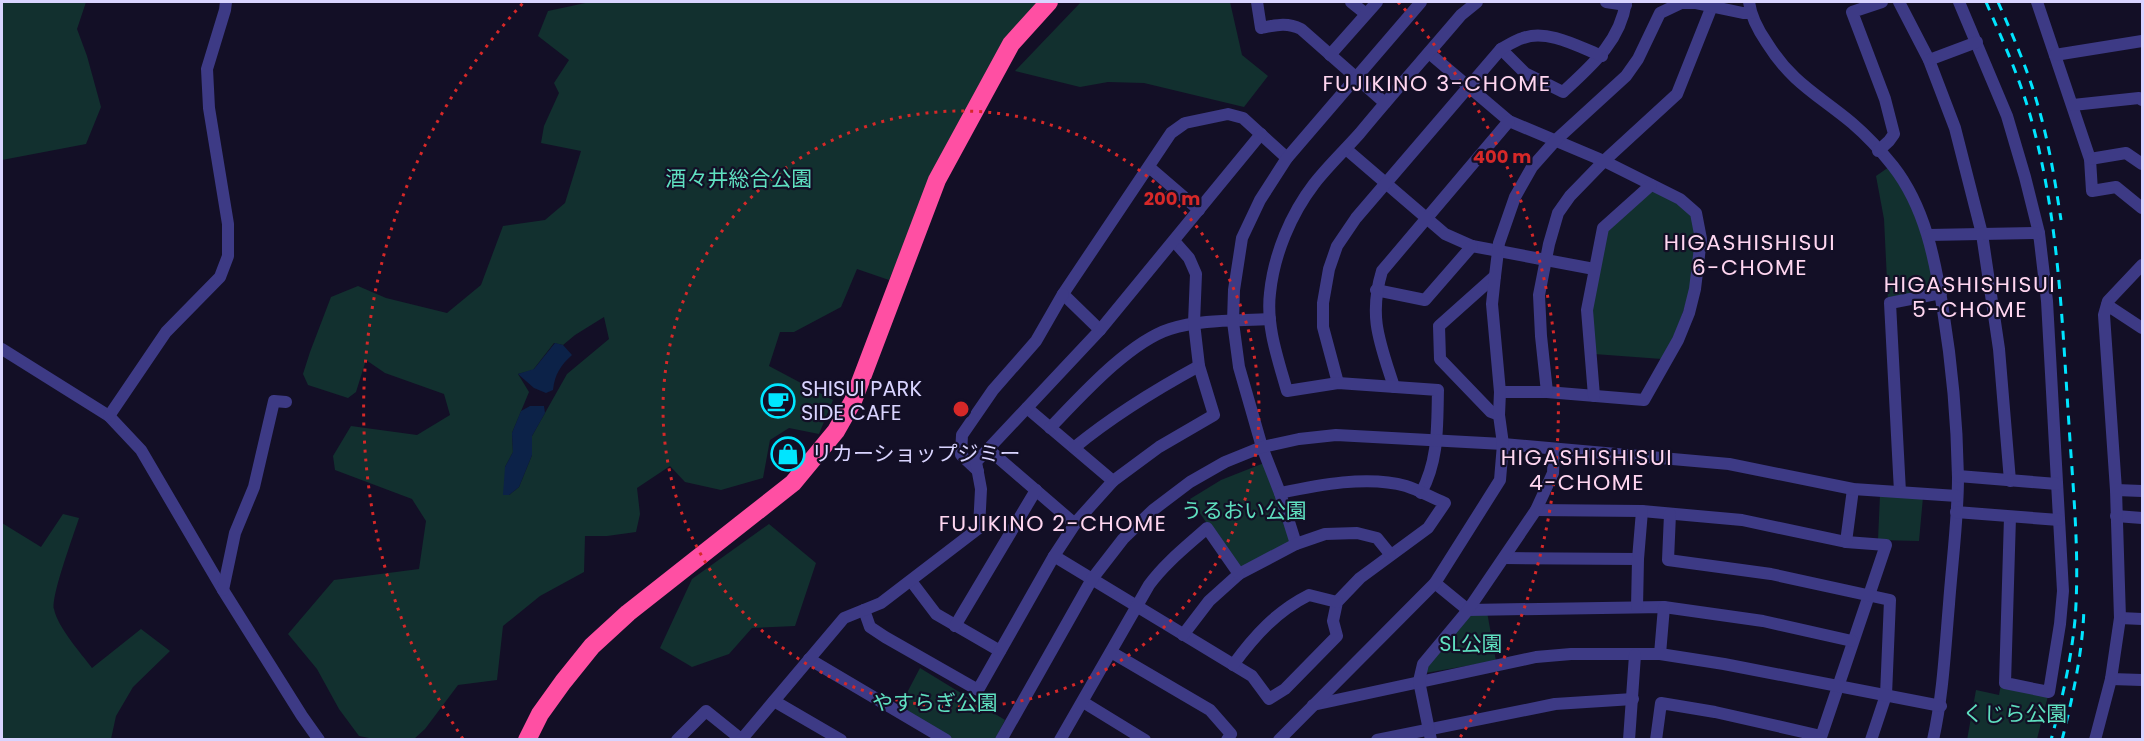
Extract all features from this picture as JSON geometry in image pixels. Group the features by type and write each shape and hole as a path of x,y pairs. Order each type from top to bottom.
{"highway":[{"path":"527,740 540,714 592,646 628,613 793,483 836,431 853,400 937,180 1011,44 1048,2"}],"street":[{"path":"109,416 166,332 220,277 228,256 228,224 209,108 207,69 226,2"},
{"path":"1257,2 1261,28 1291,24 1300,29 1385,103"},
{"path":"1351,2 1366,14"},
{"path":"1330,55 1377,2"},
{"path":"1296,544 1262,447 1239,367 1233,322 1234,290 1242,238 1260,200 1287,158 1421,2"},
{"path":"1421,493 1430,476 1437,440 1438,390 1338,383 1287,391 1273,344 1269,294 1285,236 1297,209 1315,183 1347,149 1461,15 1478,2"},
{"path":"1501,49 1525,73 1563,92 1602,56 1618,31 1626,3 1606,2"},
{"path":"1878,151 1894,134 1885,99 1852,12 1882,2"},
{"path":"1899,2 1929,60 1955,128 1982,234 1999,349 2010,481"},
{"path":"1959,2 2007,116 2039,233 2047,300 2062,591 2061,613 2049,692 2005,683 2010,517"},
{"path":"2037,2 2090,159 2092,191 2115,187 2142,208"},
{"path":"1279,740 1435,583 1500,480 1503,444 1492,304 1498,250 1515,197 1532,167 1556,140 1626,76 1638,59 1660,13 1681,3 1695,3 1743,13 1750,7 1769,47 1791,75 1853,124 1892,166 1920,210 1941,293 1952,369 1958,476 1941,706 1933,740"},
{"path":"1547,392 1539,295 1545,260 1558,213 1570,196 1604,161 1677,94 1712,6"},
{"path":"1338,383 1323,327 1323,303 1329,269 1337,246 1356,218 1501,49 1524,37 1541,36 1557,39 1602,56"},
{"path":"2055,55 2142,41"},
{"path":"1929,60 1977,42"},
{"path":"1429,53 1509,121 1604,161 1680,199 1696,213 1701,240 1695,289 1689,313 1678,340 1644,400 1547,392 1500,392"},
{"path":"2073,105 2139,98 2142,100"},
{"path":"978,471 962,455 962,435 993,390 1036,341 1063,294 1172,133 1185,123 1228,114 1243,118 1287,158"},
{"path":"1394,387 1376,330 1376,290 1382,270 1509,121"},
{"path":"677,740 706,711 741,739 844,618 881,603 979,528 981,489 976,462 1100,330 1261,134"},
{"path":"1347,149 1445,234 1472,246 1594,269"},
{"path":"2090,159 2126,153 2142,164"},
{"path":"1149,167 1199,210"},
{"path":"1594,396 1587,310 1603,228 1651,185"},
{"path":"1928,235 2039,233"},
{"path":"864,610 870,627 978,690 1054,556 1075,524 1113,481 1159,447 1214,415 1199,366 1194,323 1196,274 1189,258 1174,241"},
{"path":"1376,290 1425,300 1472,246"},
{"path":"2097,739 2111,679 2120,618 2104,315 2107,305 2142,265"},
{"path":"1495,276 1439,326 1440,359 1491,412 1499,415"},
{"path":"1900,492 1890,303 1941,293"},
{"path":"1063,294 1100,330"},
{"path":"2107,305 2142,328"},
{"path":"1050,428 1081,395 1134,348 1168,329 1194,323 1270,319"},
{"path":"2,349 109,416 141,450 223,590 319,740"},
{"path":"1075,447 1107,421 1199,366"},
{"path":"223,590 234,534 254,487 274,401 286,402"},
{"path":"1027,408 1113,481"},
{"path":"1001,740 1092,579 1123,539 1153,510 1190,482 1225,462 1262,447 1299,439 1336,435 1503,444 1729,464 1852,489 1957,496"},
{"path":"988,449 1075,524"},
{"path":"1430,734 1419,681 1423,664 1468,610 1536,510 1553,473 1554,449"},
{"path":"1958,476 2057,484"},
{"path":"1054,556 1252,676 1269,699 1285,689 1337,636 1333,621 1337,602 1360,578 1428,528 1445,503 1406,486 1370,482 1325,483 1280,493"},
{"path":"1846,542 1852,489"},
{"path":"955,626 1036,490"},
{"path":"2115,490 2142,491"},
{"path":"1536,510 1642,511 1742,520 1846,542 1886,545 1820,738 1715,712 1661,703 1656,740"},
{"path":"1637,607 1642,511"},
{"path":"1956,512 2059,520"},
{"path":"1670,513 1668,560 1771,574 1890,600 1886,695 1871,740"},
{"path":"2116,516 2142,518"},
{"path":"1060,740 1158,573 1207,528 1239,574"},
{"path":"1184,634 1209,601 1239,574 1296,544 1325,534 1357,533 1377,538 1390,554"},
{"path":"1504,558 1638,559"},
{"path":"911,581 936,614 1000,651"},
{"path":"1435,583 1468,610 1664,607 1762,621 1852,641"},
{"path":"1233,665 1252,639 1289,605 1309,595 1337,602"},
{"path":"1660,654 1664,607"},
{"path":"2120,618 2142,619"},
{"path":"1112,652 1210,710 1231,735 1227,740"},
{"path":"1312,705 1536,657 1571,654 1660,654 1724,664 1941,706"},
{"path":"1629,740 1635,655"},
{"path":"809,659 946,739"},
{"path":"2111,679 2142,680"},
{"path":"1377,740 1430,734 1555,704 1633,699"},
{"path":"774,701 841,740"},
{"path":"1083,702 1145,740"}],"green space":[{"path":"2,2 86,2 77,29 101,107 86,144 2,160"},
{"name":"酒々井総合公園","path":"590,2 1040,2 947,144 889,280 857,269 841,307 794,332 780,332 769,366 833,400 819,434 789,428 770,440 763,478 721,490 685,482 670,466 637,488 640,514 636,532 585,536 584,572 540,596 503,626 497,680 458,685 425,729 414,739 374,739 359,736 339,709 317,669 288,634 334,580 419,569 426,521 412,499 335,470 333,456 351,426 417,435 450,415 444,394 385,373 366,360 356,392 348,398 308,385 303,374 331,297 358,286 386,298 447,313 481,285 503,226 545,220 565,203 581,151 541,143 544,126 559,93 554,83 569,60 538,36 548,11","holes":["604,317 609,339 567,374 532,436 532,455 519,487 509,495 505,467 513,452 512,433 529,392 518,374 533,370 554,343 563,345"]},
{"path":"1081,2 1230,2 1242,55 1268,76 1244,107 1144,83 1108,82 1080,87 1015,71"},
{"path":"1889,167 1917,212 1938,290 1888,301 1884,219 1876,176"},
{"path":"1652,188 1681,203 1693,216 1697,249 1684,309 1662,359 1594,354 1589,311 1606,230"},
{"name":"うるおい公園","path":"1264,463 1293,543 1240,571 1190,499 1221,480"},
{"path":"1880,495 1923,497 1919,541 1878,540"},
{"path":"63,514 79,518 59,579 54,609 65,632 92,668 141,629 170,651 133,687 116,716 111,739 2,739 2,523 41,547"},
{"path":"769,524 816,563 795,626 752,628 729,654 692,667 660,648 692,579"},
{"name":"SL公園","path":"1469,611 1487,612 1496,661 1425,673 1425,665"},
{"name":"やすらぎ公園","path":"920,668 1005,720 995,739 952,739 899,708"},
{"name":"くじら公園","path":"2001,684 2048,696 2037,739 1967,740 1976,690 1999,695"}],"water":[{"path":"555,343 563,345 572,355 559,371 553,390 546,393 534,388 518,374 534,369"},
{"path":"530,406 544,406 545,413 532,436 532,455 519,487 509,495 503,495 505,467 513,452 512,433 521,411"}],"railway":[{"path":"1986,2 2021,86 2030,115 2040,153 2058,269 2077,572 2075,620 2069,665 2051,740"},
{"path":"1998,2 2015,40 2038,106 2049,148 2061,220"},
{"path":"2062,740 2077,673 2084,606"}],"place":[{"name":"SHISUI PARK SIDE CAFE","path":"778,401"},
{"name":"リカーショップジミー","path":"788,454"}],"district":[{"name":"FUJIKINO 3-CHOME","path":"1437,83"},
{"name":"HIGASHISHISUI 6-CHOME","path":"1750,254"},
{"name":"HIGASHISHISUI 5-CHOME","path":"1970,296"},
{"name":"HIGASHISHISUI 4-CHOME","path":"1587,470"},
{"name":"FUJIKINO 2-CHOME","path":"1053,523"}]}
